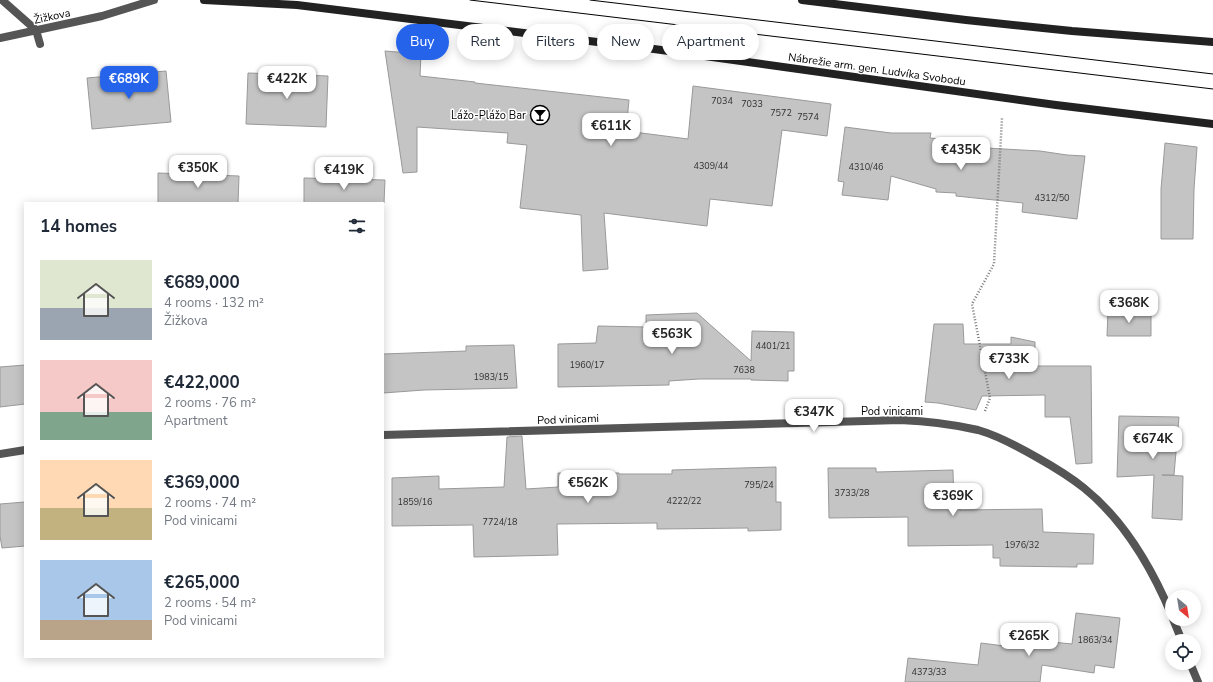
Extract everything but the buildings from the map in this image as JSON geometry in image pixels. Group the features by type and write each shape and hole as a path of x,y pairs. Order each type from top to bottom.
{"main road":[{"name":"Nábrežie arm. gen. Ludvíka Svobodu","path":"204,0 297,5 654,49 1056,105 1213,124"},
{"path":"802,0 1072,31 1213,42"}],"street":[{"path":"2,0 36,30 40,44"},
{"name":"Žižkova","path":"0,38 102,16 154,0"},
{"name":"Pod vinicami","path":"384,435 900,420 928,421 978,430 1001,438 1064,473 1084,488 1116,520 1140,552 1165,599"},
{"path":"0,454 24,450"},
{"path":"1193,670 1198,682"}],"path":[{"path":"990,398 972,304 994,264 1002,116"}],"tram line":[{"path":"470,0 1213,89"},
{"path":"590,0 1213,74"}],"place":[{"name":"Lážo-Plážo Bar","path":"540,115"}]}
